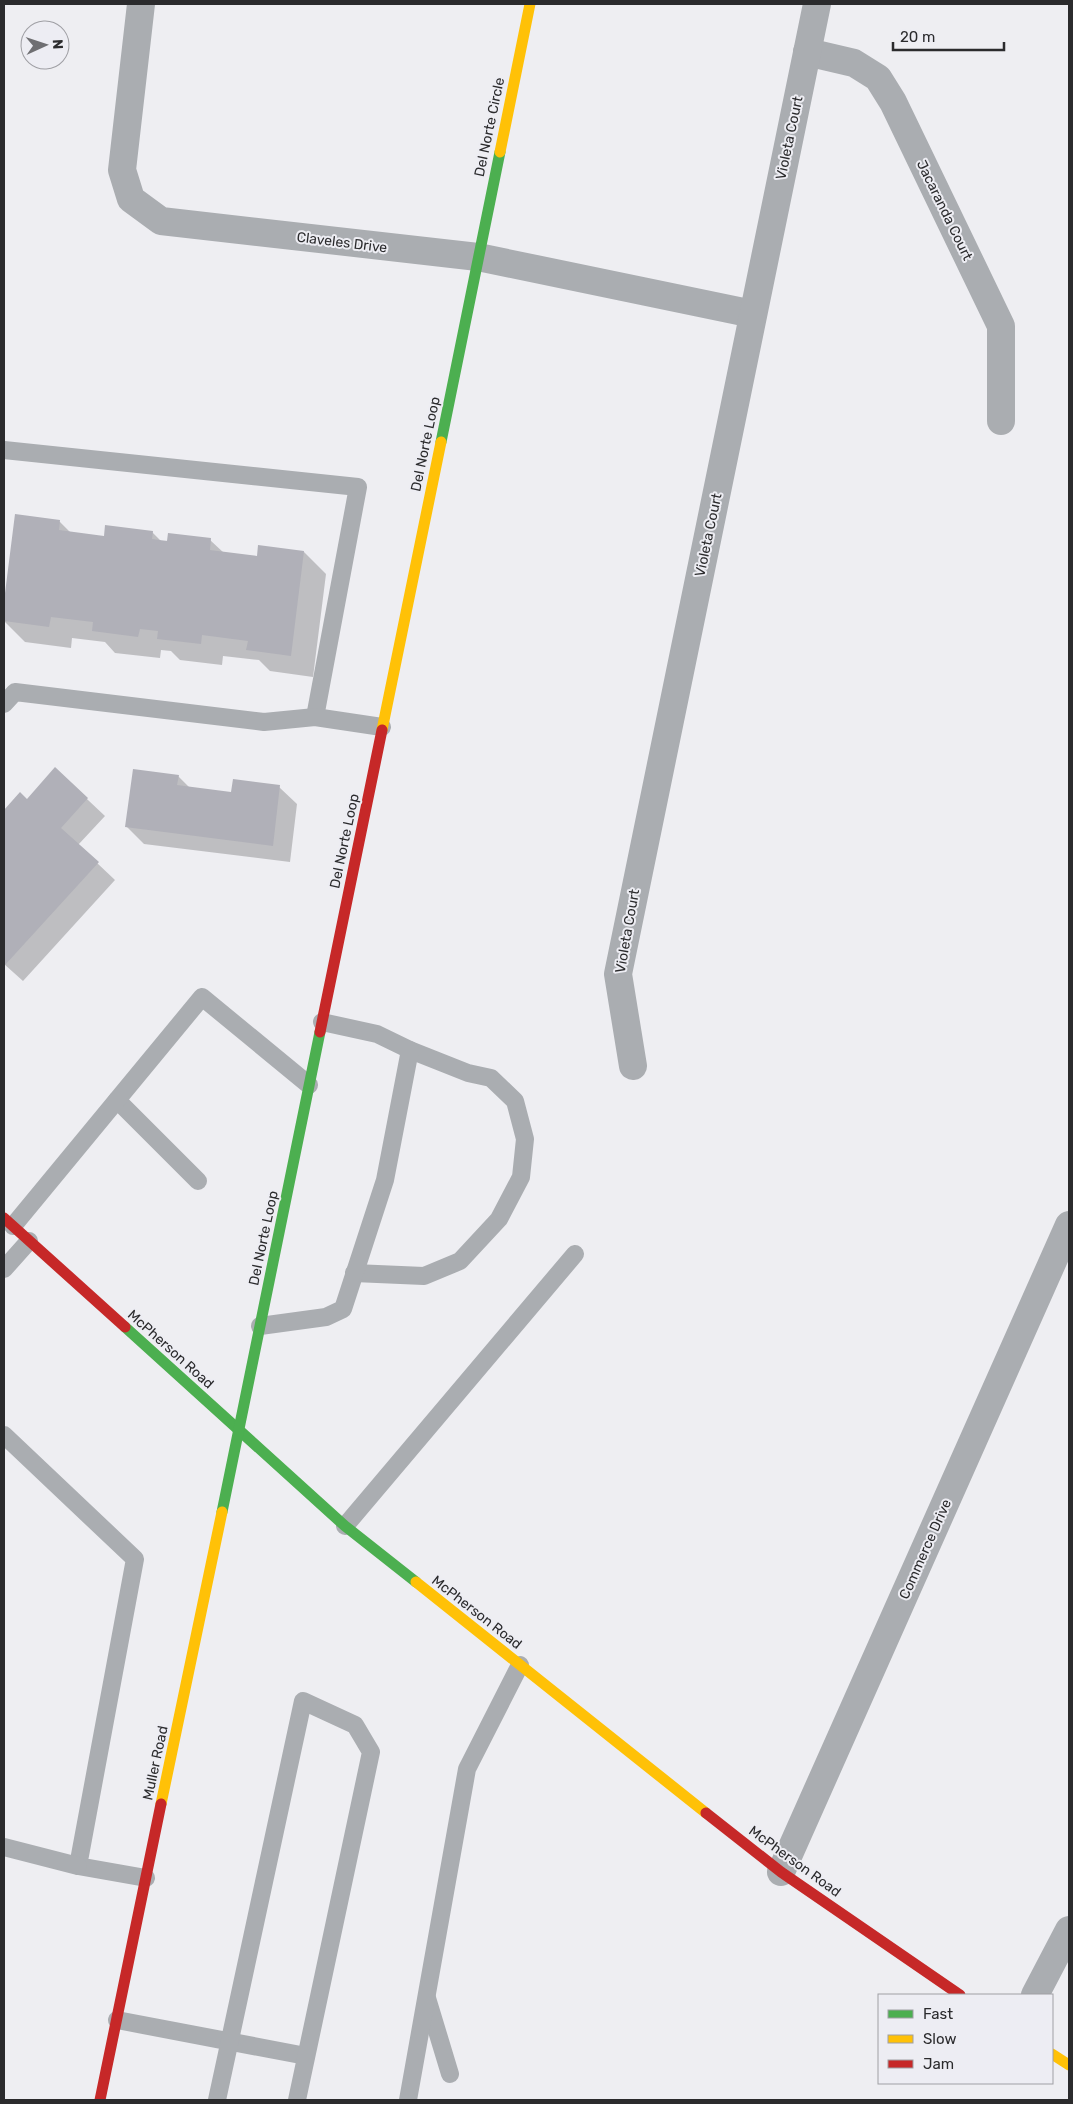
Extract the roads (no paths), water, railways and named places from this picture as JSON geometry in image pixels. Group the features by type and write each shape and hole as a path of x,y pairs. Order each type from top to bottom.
{"street":[{"name":"Claveles Drive","path":"141,4 122,170 131,199 162,221 478,257 753,314"},
{"name":"Del Norte Circle","path":"478,257 530,4"},
{"name":"Violeta Court","path":"633,1066 618,974 817,4"},
{"name":"Jacaranda Court","path":"807,52 854,63 878,78 893,102 1001,326 1001,422"},
{"name":"Del Norte Loop","path":"239,1431 478,257"},
{"name":"McPherson Road","path":"8,1222 345,1526 781,1872 959,1994"},
{"name":"Commerce Drive","path":"781,1872 1069,1225"},
{"name":"Muller Road","path":"100,2100 239,1431"},
{"path":"1036,1994 1069,1930"},
{"path":"1053,2055 1069,2065"}],"lane":[{"path":"4,450 358,487 315,717"},
{"path":"4,704 15,692 264,722 315,717 382,727"},
{"path":"8,1222 117,1100 202,997 309,1085"},
{"path":"322,1022 376,1034 468,1073 491,1078 515,1101 526,1139 521,1177 499,1218 460,1261 424,1276 354,1273"},
{"path":"260,1326 326,1317 343,1309 385,1180 410,1050"},
{"path":"117,1100 198,1181"},
{"path":"4,1269 30,1241"},
{"path":"345,1526 575,1254"},
{"path":"4,1435 134,1559 78,1866"},
{"path":"408,2100 467,1769 520,1665"},
{"path":"217,2100 303,1701 355,1725 371,1752 297,2100"},
{"path":"4,1847 78,1866 146,1878"},
{"path":"426,1995 450,2074"},
{"path":"117,2020 306,2056"}]}
